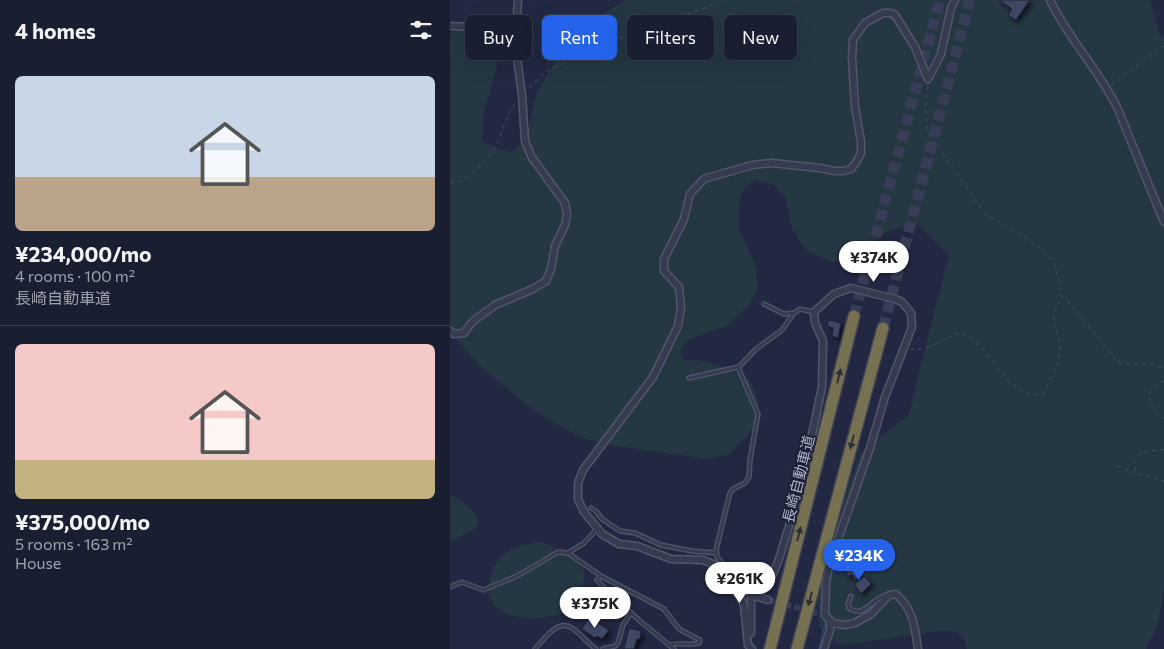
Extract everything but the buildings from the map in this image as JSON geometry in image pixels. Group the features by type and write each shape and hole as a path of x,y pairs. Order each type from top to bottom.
{"highway":[{"name":"長崎自動車道","path":"770,649 854,316"},
{"path":"797,649 883,328"}],"street":[{"path":"517,15 518,0"},
{"path":"928,79 941,54 951,8 955,0"},
{"path":"1050,0 1058,16 1108,89 1164,222"},
{"path":"752,649 748,644 744,605 715,565 703,560 671,559 637,546 619,544 602,534 584,512 578,499 578,483 583,470 653,377 678,326 681,308 679,288 664,271 664,259 684,219 690,194 704,179 752,165 772,163 834,171 852,169 858,162 861,153 855,108 852,58 853,40 865,24 883,13 895,15 915,48 928,79"},
{"path":"450,26 465,27"},
{"path":"450,331 454,334 464,333 472,322 495,305 533,289 546,281 551,269 555,246 568,215 565,203 531,156 525,141 517,60"},
{"path":"752,649 750,595 770,578 778,562 801,487 822,387 823,341 815,323 814,312 834,294 851,288 902,302 911,312 912,328 885,397 870,448 830,562 826,582 826,615 832,623 845,626 871,614 889,595 896,594 902,599 911,613 918,649"},
{"path":"750,595 768,600"},
{"path":"824,649 830,630 830,620"}],"lane":[{"path":"764,304 784,314 794,313"},
{"path":"689,378 738,367 756,349 782,330 794,313 800,309 814,312"},
{"path":"738,367 758,414 749,477 745,483 733,489 730,493 716,553 750,595"},
{"path":"591,508 602,519 620,531 634,533 661,545 716,553"},
{"path":"568,553 584,543 598,530"},
{"path":"450,587 462,582 483,590 517,576 558,552 568,553 602,576 664,609 679,629 700,640 696,645 679,642 670,645"},
{"path":"602,576 597,580 631,613 674,649"},
{"path":"851,596 848,604 849,608 857,612 865,610 883,595 889,595"},
{"path":"603,649 615,646 618,643 623,625 631,613"},
{"path":"535,649 548,634 564,625 573,628 596,649"}],"path":[{"path":"450,182 454,183 465,179 492,154 513,105 545,72 601,45 704,8 714,3 715,0"},
{"path":"1108,89 1162,46 1164,47"},
{"path":"928,79 929,87 925,108 928,133 986,215 1030,240 1044,251 1054,263 1062,296 1094,332 1117,362 1126,364 1156,364 1164,370"},
{"path":"904,348 918,350 936,345 960,333 966,335 987,353 1014,387 1034,395 1043,394 1058,364 1060,344 1053,320 1062,296"},
{"path":"1164,380 1149,394 1149,401 1154,411 1164,418"},
{"path":"1136,473 1134,460 1139,453 1164,450"},
{"path":"1117,466 1164,481"}],"shaded area":[{"path":"625,0 1150,0 1160,36 1164,35 1164,585 1158,625 1146,649 967,649 961,635 945,631 843,645 824,635 819,626 818,598 834,529 859,456 869,445 907,417 912,405 949,255 918,224 890,230 848,262 831,262 807,251 793,231 785,197 774,185 756,180 746,186 740,198 739,230 756,266 758,289 749,305 728,325 688,340 681,350 683,360 700,360 726,367 749,379 759,402 752,430 730,454 708,459 615,446 581,438 533,410 481,367 450,332 450,34 456,29 465,30 465,60 498,60 484,112 482,140 493,147 511,152 524,139 537,94 557,60 617,60 617,15 601,15"},
{"path":"450,495 467,506 479,522 474,530 450,541"},
{"path":"541,542 566,553 577,561 585,574 583,584 572,607 560,614 532,618 508,615 493,604 490,598 489,581 495,565 505,553 513,548"}],"waterway":[{"path":"819,649 825,624"}],"tunnel":[{"path":"854,316 940,0"},
{"path":"883,328 970,0"},
{"path":"768,600 825,615"}]}
